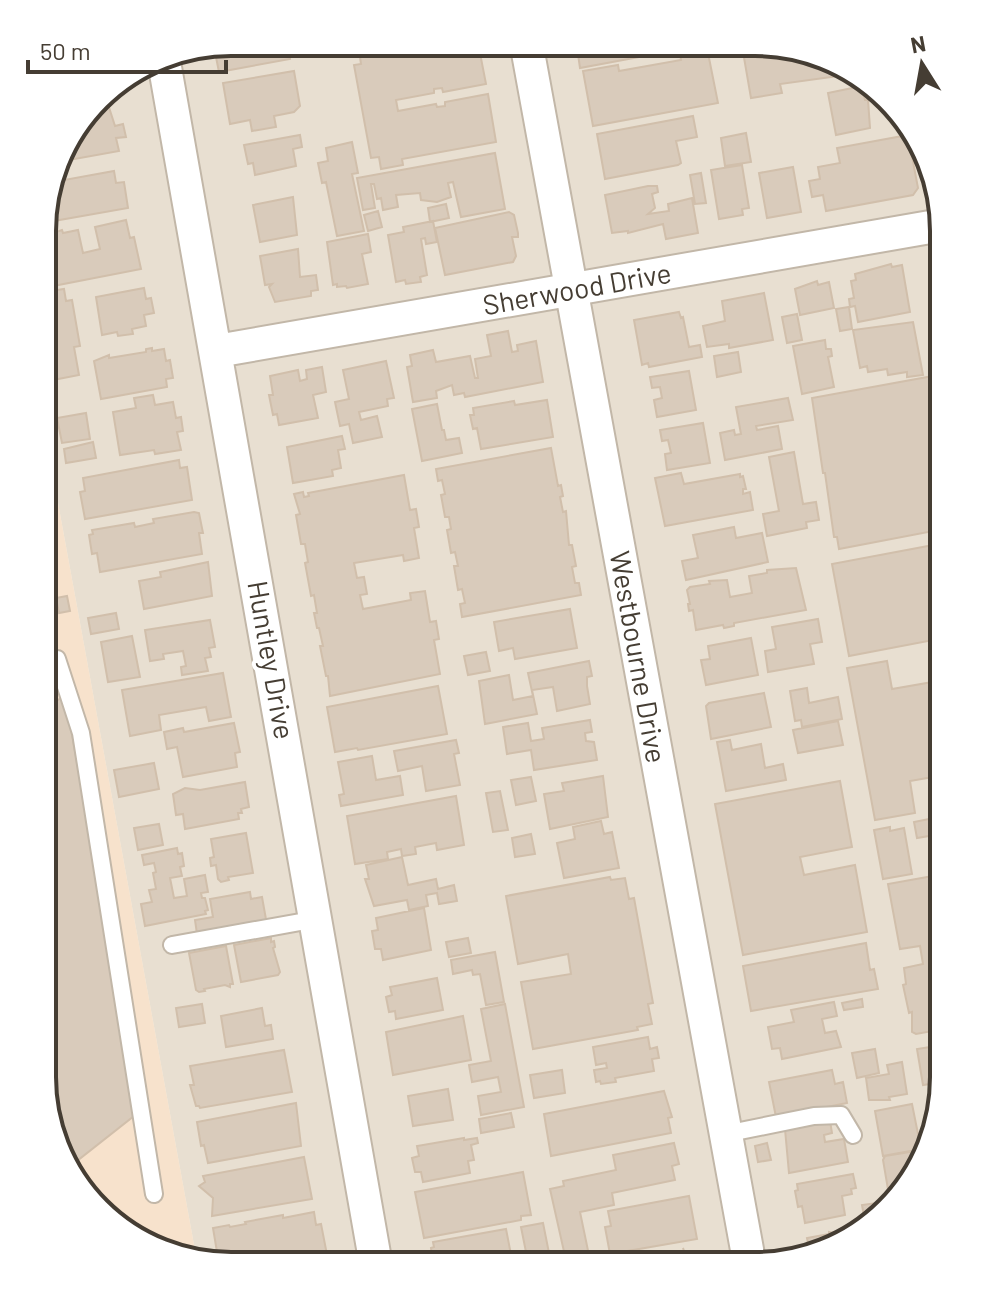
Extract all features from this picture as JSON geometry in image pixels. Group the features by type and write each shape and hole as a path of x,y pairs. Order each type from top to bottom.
{"street":[{"name":"Westbourne Drive","path":"529,56 747,1252"},
{"name":"Huntley Drive","path":"165,69 374,1252"},
{"name":"Sherwood Drive","path":"217,351 930,226"}],"lane":[{"path":"56,659 81,733 154,1194"},
{"path":"172,945 317,919"},
{"path":"725,1134 814,1116 841,1115 853,1135"}],"shaded area":[{"path":"219,56 755,56 800,62 843,79 879,107 907,143 921,175 929,208 930,1089 921,1133 912,1155 887,1192 852,1223 811,1243 767,1252 231,1252 197,1249 56,492 57,208 65,175 79,143 116,99 143,79 175,65"},
{"path":"56,492 195,1248 153,1234 134,1223 99,1192 74,1155 59,1111 56,1089"}],"building":[{"path":"216,56 290,56 290,59 219,72"},
{"path":"360,56 481,56 486,84 443,92 442,88 434,89 434,93 396,100 398,111 436,104 437,107 445,106 445,102 488,94 496,142 402,159 403,165 381,169 379,157 371,158 354,65 361,64"},
{"path":"578,56 645,56 580,68"},
{"path":"680,56 709,56 718,103 593,126 583,71 618,65 619,71 681,60"},
{"path":"744,56 778,57 837,76 780,84 782,93 751,98"},
{"path":"294,71 300,106 294,112 274,116 276,127 252,131 250,120 230,124 223,83"},
{"path":"855,87 862,92 868,100 870,128 836,135 828,93"},
{"path":"109,106 115,126 123,124 126,137 116,138 119,151 71,160 85,134"},
{"path":"693,116 697,137 676,141 681,163 605,179 597,134"},
{"path":"746,133 751,162 725,166 721,138"},
{"path":"300,135 302,147 293,149 296,166 255,175 253,163 248,164 244,145"},
{"path":"902,136 911,151 918,188 913,195 826,211 823,195 812,197 809,181 820,179 818,167 840,163 837,148"},
{"path":"352,142 358,173 352,174 364,231 337,236 326,182 322,183 318,163 328,161 326,148"},
{"path":"495,153 505,209 461,217 453,182 448,183 451,197 437,202 421,200 420,193 396,195 398,207 383,210 381,198 377,199 374,184 371,184 375,208 363,210 357,178"},
{"path":"742,165 749,208 742,209 743,215 719,219 711,170"},
{"path":"793,167 801,212 767,218 759,173"},
{"path":"114,171 116,183 124,182 128,208 56,221 64,180"},
{"path":"701,173 706,203 695,204 690,175"},
{"path":"657,186 658,192 652,194 655,208 648,214 669,211 668,204 692,198 698,233 666,239 663,224 628,233 612,233 605,195"},
{"path":"293,197 297,235 260,242 253,205"},
{"path":"446,204 449,218 430,222 428,208"},
{"path":"378,211 382,227 368,231 364,215"},
{"path":"509,212 514,215 518,233 518,237 512,237 516,256 513,262 445,275 435,228"},
{"path":"126,220 130,238 134,237 141,269 56,285 56,232 78,230 83,253 100,249 95,227"},
{"path":"433,221 437,242 426,244 425,238 421,239 427,275 420,277 421,282 396,282 388,235 404,232 403,227"},
{"path":"368,234 371,252 362,254 368,284 347,288 333,285 327,242"},
{"path":"298,249 300,277 316,275 318,290 311,291 311,296 275,302 269,287 272,284 265,285 260,256"},
{"path":"891,264 892,267 902,265 910,312 858,322 855,306 850,307 849,299 854,298 851,281 856,280 855,274"},
{"path":"817,281 818,285 829,282 834,308 800,315 795,289"},
{"path":"144,288 146,299 151,298 154,313 144,315 146,326 132,329 133,334 118,336 117,332 102,335 96,297"},
{"path":"64,289 66,301 72,300 80,346 74,347 79,375 56,379 56,290"},
{"path":"764,293 773,340 729,348 729,344 707,347 703,326 725,321 722,301"},
{"path":"849,307 852,329 840,331 836,309"},
{"path":"679,312 683,317 689,347 700,345 702,357 649,367 648,363 642,365 634,320"},
{"path":"797,314 802,340 787,343 782,317"},
{"path":"913,322 923,375 907,377 907,372 888,375 887,369 868,372 867,366 860,368 853,330"},
{"path":"508,331 512,352 518,351 517,345 536,341 543,382 465,397 464,393 454,395 452,385 436,391 437,398 413,402 407,367 412,366 410,355 433,350 436,362 470,356 475,378 478,378 475,359 491,356 487,335"},
{"path":"825,340 826,349 831,349 832,356 828,357 834,387 802,394 793,346"},
{"path":"152,348 152,351 164,349 166,361 170,360 173,378 166,379 167,387 101,399 94,361 109,355 109,358 146,352 146,349"},
{"path":"738,352 741,372 717,377 714,356"},
{"path":"386,361 394,398 387,399 388,406 359,412 361,420 377,416 382,437 353,443 349,424 340,426 335,402 349,399 343,370"},
{"path":"322,367 326,392 313,395 318,418 279,425 277,414 273,415 269,395 273,395 270,376 298,370 300,381 307,379 306,370"},
{"path":"689,371 696,410 657,417 654,400 662,398 660,387 652,388 650,377"},
{"path":"930,377 930,532 839,549 837,537 834,537 812,398"},
{"path":"153,395 155,405 173,402 176,418 181,417 183,431 177,432 181,450 120,455 113,412 136,408 134,398"},
{"path":"788,398 793,420 756,426 757,430 778,426 782,449 725,460 720,433 734,430 735,435 741,434 736,407"},
{"path":"547,400 553,437 481,449 477,428 473,429 470,415 474,415 473,408 514,401 515,405"},
{"path":"437,404 446,440 459,438 462,453 422,461 412,409"},
{"path":"86,413 90,439 62,443 57,418"},
{"path":"703,423 710,463 667,470 665,454 671,453 668,440 662,441 660,430"},
{"path":"342,436 345,449 338,450 341,468 332,470 333,476 293,483 287,447"},
{"path":"93,442 96,458 66,463 64,449"},
{"path":"551,448 558,486 561,485 563,512 566,511 569,545 572,545 576,566 572,567 575,583 579,583 581,595 462,617 460,604 465,603 462,589 458,590 454,566 458,566 455,552 451,553 447,530 451,529 449,517 445,517 441,495 445,494 436,469"},
{"path":"794,452 803,504 816,502 819,520 806,522 807,528 767,536 763,514 779,511 769,457"},
{"path":"179,460 180,468 187,467 192,500 85,519 80,492 85,491 83,478"},
{"path":"681,473 684,484 740,474 746,489 743,489 743,494 750,492 753,510 665,526 655,478"},
{"path":"404,475 410,510 416,509 419,527 414,528 419,558 404,561 403,555 354,563 357,578 364,577 367,594 360,595 363,609 411,600 410,593 425,591 430,622 436,621 439,639 434,640 440,674 330,696 294,494 303,492 304,497 309,496 308,493"},
{"path":"199,513 203,533 199,533 202,554 100,572 97,553 92,554 89,535 93,534 92,530 134,523 135,527 154,523 153,519"},
{"path":"734,527 736,538 762,533 768,562 686,580 682,561 698,558 693,535"},
{"path":"930,546 930,641 849,656 832,564"},
{"path":"208,562 212,596 144,609 139,581 161,577 160,572"},
{"path":"796,568 806,610 734,623 734,626 724,628 723,625 696,630 693,610 689,611 688,604 687,590 690,587 727,580 730,597 752,593 749,576 767,573 767,570"},
{"path":"67,596 70,611 59,613 56,598"},
{"path":"570,609 577,648 515,659 513,648 499,651 494,622"},
{"path":"116,613 119,629 91,634 88,618"},
{"path":"818,619 822,642 810,644 814,664 768,672 765,651 776,649 772,627"},
{"path":"210,620 215,647 209,648 211,657 205,658 208,671 182,675 181,667 186,666 183,651 163,654 164,659 150,661 145,630"},
{"path":"132,636 140,677 108,682 101,642"},
{"path":"751,638 758,675 706,685 701,660 710,659 708,646"},
{"path":"486,652 490,671 468,675 464,656"},
{"path":"589,661 592,676 587,677 590,704 557,711 553,687 532,690 537,714 485,724 479,681 509,675 513,700 533,696 528,673"},
{"path":"887,661 892,689 930,682 930,778 910,781 915,813 875,820 847,668"},
{"path":"223,673 231,717 209,721 206,707 159,715 161,730 130,736 122,690"},
{"path":"438,686 447,734 335,752 327,707"},
{"path":"807,688 809,703 838,697 842,719 802,727 801,720 795,721 790,691"},
{"path":"764,693 771,727 711,739 706,706 709,703"},
{"path":"65,695 139,1112 77,1161 65,1133 56,1089 56,702"},
{"path":"590,720 592,732 585,733 586,741 594,742 597,760 534,770 531,750 507,754 503,727 528,723 531,741 544,739 542,728"},
{"path":"838,721 843,745 798,753 793,730"},
{"path":"234,723 240,752 235,753 237,767 183,777 177,747 167,749 164,732 183,728 184,732"},
{"path":"456,740 459,753 454,754 460,785 426,791 422,766 398,771 394,751"},
{"path":"730,740 732,750 761,744 765,768 783,764 786,780 726,791 717,742"},
{"path":"372,756 376,780 400,776 403,795 341,806 339,795 344,794 338,762"},
{"path":"154,763 159,789 119,797 114,770"},
{"path":"603,776 608,817 550,829 544,794 564,791 562,783"},
{"path":"531,777 536,801 516,805 511,780"},
{"path":"840,781 852,847 800,857 804,875 855,865 867,932 743,955 715,804"},
{"path":"245,782 249,807 241,809 239,819 185,829 183,814 176,815 173,794 185,788 200,790"},
{"path":"500,791 508,830 493,832 486,793"},
{"path":"456,796 464,845 437,850 436,843 415,847 416,854 402,856 401,849 387,852 388,859 355,864 347,816"},
{"path":"930,819 930,836 917,838 914,822"},
{"path":"601,821 604,834 612,832 619,868 564,878 557,843 575,839 573,827"},
{"path":"159,824 163,845 138,850 134,828"},
{"path":"890,827 890,831 904,828 912,874 883,879 874,830"},
{"path":"246,833 253,873 228,877 229,880 221,882 216,865 211,866 210,858 214,857 211,839"},
{"path":"531,834 535,854 515,857 512,838"},
{"path":"177,848 178,854 182,853 184,866 180,867 182,876 170,878 174,898 187,896 184,879 205,875 208,892 201,893 208,910 206,914 145,926 141,904 152,902 149,890 156,889 153,873 156,872 154,863 144,865 142,855"},
{"path":"402,857 408,885 436,879 438,889 454,885 457,901 439,904 437,893 426,895 428,906 409,910 407,900 374,906 365,879 369,879 366,865"},
{"path":"930,876 930,1032 912,1032 912,1012 909,1013 903,985 906,984 904,968 923,964 920,946 900,949 888,884"},
{"path":"610,877 611,880 625,878 629,899 634,898 653,1003 648,1004 652,1024 637,1027 638,1030 533,1049 521,982 571,974 568,954 518,964 506,896"},
{"path":"250,892 251,899 262,897 267,925 197,934 195,920 213,917 210,899"},
{"path":"424,908 431,950 383,960 381,949 375,949 372,931 378,930 376,918"},
{"path":"271,938 280,972 278,975 241,982 234,945"},
{"path":"468,938 471,953 449,957 446,942"},
{"path":"866,943 870,970 874,969 878,989 751,1011 743,966"},
{"path":"226,946 233,984 199,992 196,990 189,953"},
{"path":"495,952 504,1002 486,1005 480,974 473,975 472,970 453,974 451,960"},
{"path":"437,978 443,1010 396,1019 395,1011 389,1012 386,997 392,995 390,987"},
{"path":"862,999 863,1007 844,1010 842,1003"},
{"path":"834,1002 837,1016 822,1019 825,1033 836,1031 841,1047 782,1059 780,1048 772,1049 768,1027 794,1022 791,1010"},
{"path":"202,1004 205,1023 179,1027 176,1008"},
{"path":"505,1004 524,1107 481,1115 478,1096 501,1092 498,1077 472,1082 469,1065 491,1061 481,1009"},
{"path":"262,1008 265,1026 271,1025 273,1039 226,1047 221,1016"},
{"path":"463,1016 471,1060 393,1075 386,1032"},
{"path":"648,1037 650,1049 657,1047 659,1058 652,1059 654,1071 615,1078 616,1082 596,1082 594,1070 607,1068 606,1063 596,1065 593,1047"},
{"path":"930,1047 930,1084 923,1085 917,1049"},
{"path":"875,1049 879,1073 857,1078 852,1053"},
{"path":"284,1050 292,1092 200,1108 196,1106 190,1085 194,1085 190,1066"},
{"path":"902,1062 907,1094 889,1097 890,1100 869,1100 866,1078 889,1074 887,1065"},
{"path":"562,1070 565,1093 534,1098 530,1075"},
{"path":"832,1070 835,1084 843,1082 847,1103 776,1117 769,1082"},
{"path":"448,1089 453,1120 413,1126 408,1096"},
{"path":"664,1091 672,1117 668,1118 671,1133 551,1156 544,1114"},
{"path":"296,1103 301,1146 208,1163 197,1122"},
{"path":"912,1104 919,1138 914,1150 883,1156 875,1111"},
{"path":"511,1113 514,1127 481,1133 479,1119"},
{"path":"830,1121 832,1133 824,1135 825,1142 844,1139 848,1162 789,1173 785,1129"},
{"path":"477,1138 478,1143 471,1145 474,1160 468,1161 470,1173 423,1182 421,1172 415,1172 412,1158 419,1156 417,1146"},
{"path":"674,1143 679,1164 672,1166 675,1180 612,1193 614,1205 580,1212 588,1252 564,1252 550,1189 564,1186 563,1181 616,1170 613,1155"},
{"path":"767,1143 771,1160 758,1162 755,1146"},
{"path":"913,1151 888,1190 883,1160 885,1156"},
{"path":"304,1157 312,1199 212,1216 213,1198 199,1186 205,1182 203,1176"},
{"path":"523,1172 531,1215 521,1216 521,1220 424,1238 415,1192"},
{"path":"853,1174 856,1188 851,1189 852,1194 842,1196 845,1215 805,1223 802,1206 798,1207 797,1184"},
{"path":"689,1196 697,1239 610,1252 605,1227 611,1226 608,1211"},
{"path":"876,1203 864,1214 862,1205"},
{"path":"314,1212 316,1225 321,1224 326,1252 217,1251 213,1228 283,1215 283,1218"},
{"path":"543,1223 549,1252 526,1252 521,1227"},
{"path":"506,1229 510,1252 432,1252 433,1242"},
{"path":"835,1233 808,1244 807,1238"}]}
